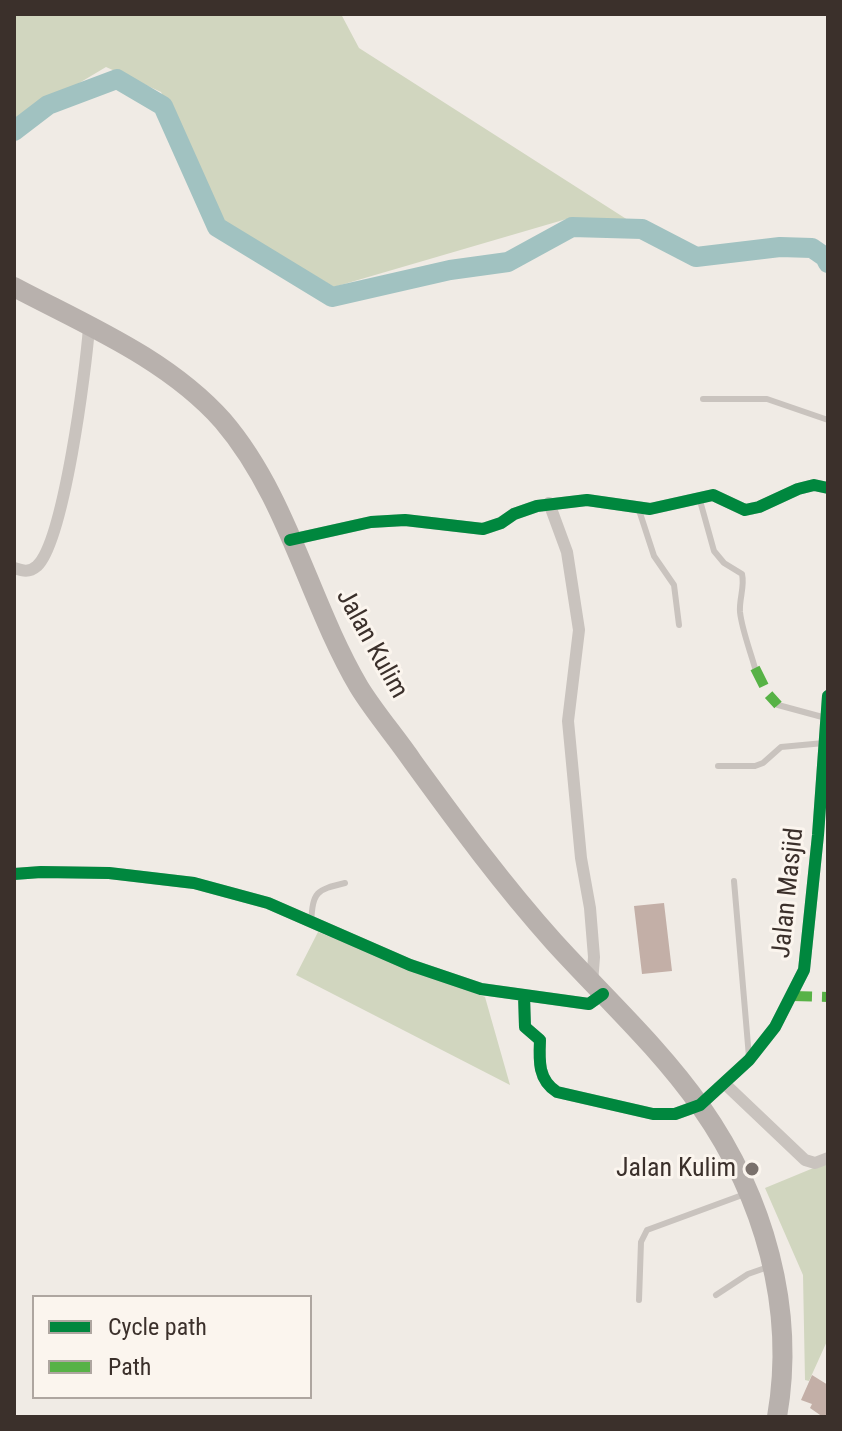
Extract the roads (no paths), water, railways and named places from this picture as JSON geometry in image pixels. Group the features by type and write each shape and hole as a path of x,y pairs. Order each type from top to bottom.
{"main road":[{"name":"Jalan Kulim","path":"14,287 139,354 181,382 224,423 262,481 329,629 360,688 494,870 546,933 700,1105 730,1153 749,1192 772,1265 784,1336 777,1417"}],"street":[{"path":"14,568 26,572 35,568 55,527 81,407 89,327"},
{"path":"290,540 371,522 405,520 483,529 501,523 514,514 549,503 587,500 638,507 670,506 713,495 745,510 776,501 798,489 814,485 828,488"},
{"path":"14,874 109,873 194,883 268,903 410,965 481,989 589,1004 598,989 568,721 579,630 567,552 549,503"},
{"name":"Jalan Masjid","path":"700,1105 749,1060 775,1027 804,970 828,696"},
{"path":"524,995 525,1027 540,1040 538,1064 549,1087 557,1092 664,1116 700,1105"},
{"path":"724,1083 805,1160 815,1163 828,1158"}],"lane":[{"path":"703,399 767,399 828,420"},
{"path":"699,497 714,551 724,563 742,574 744,586 740,597 740,616 755,668"},
{"path":"638,507 654,556 674,585 679,625"},
{"path":"778,705 826,718"},
{"path":"718,766 755,766 781,747 826,738"},
{"path":"734,881 749,1060"},
{"path":"311,923 317,893 321,889 345,883"},
{"path":"639,1300 641,1242 647,1230 749,1192"},
{"path":"716,1295 748,1274 772,1265"}],"waterway":[{"path":"14,131 48,105 117,79 163,106 217,227 332,297 450,270 508,262 572,227 642,229 696,257 780,247 812,248 828,263"}],"place":[{"name":"Jalan Kulim","path":"752,1169"}]}
